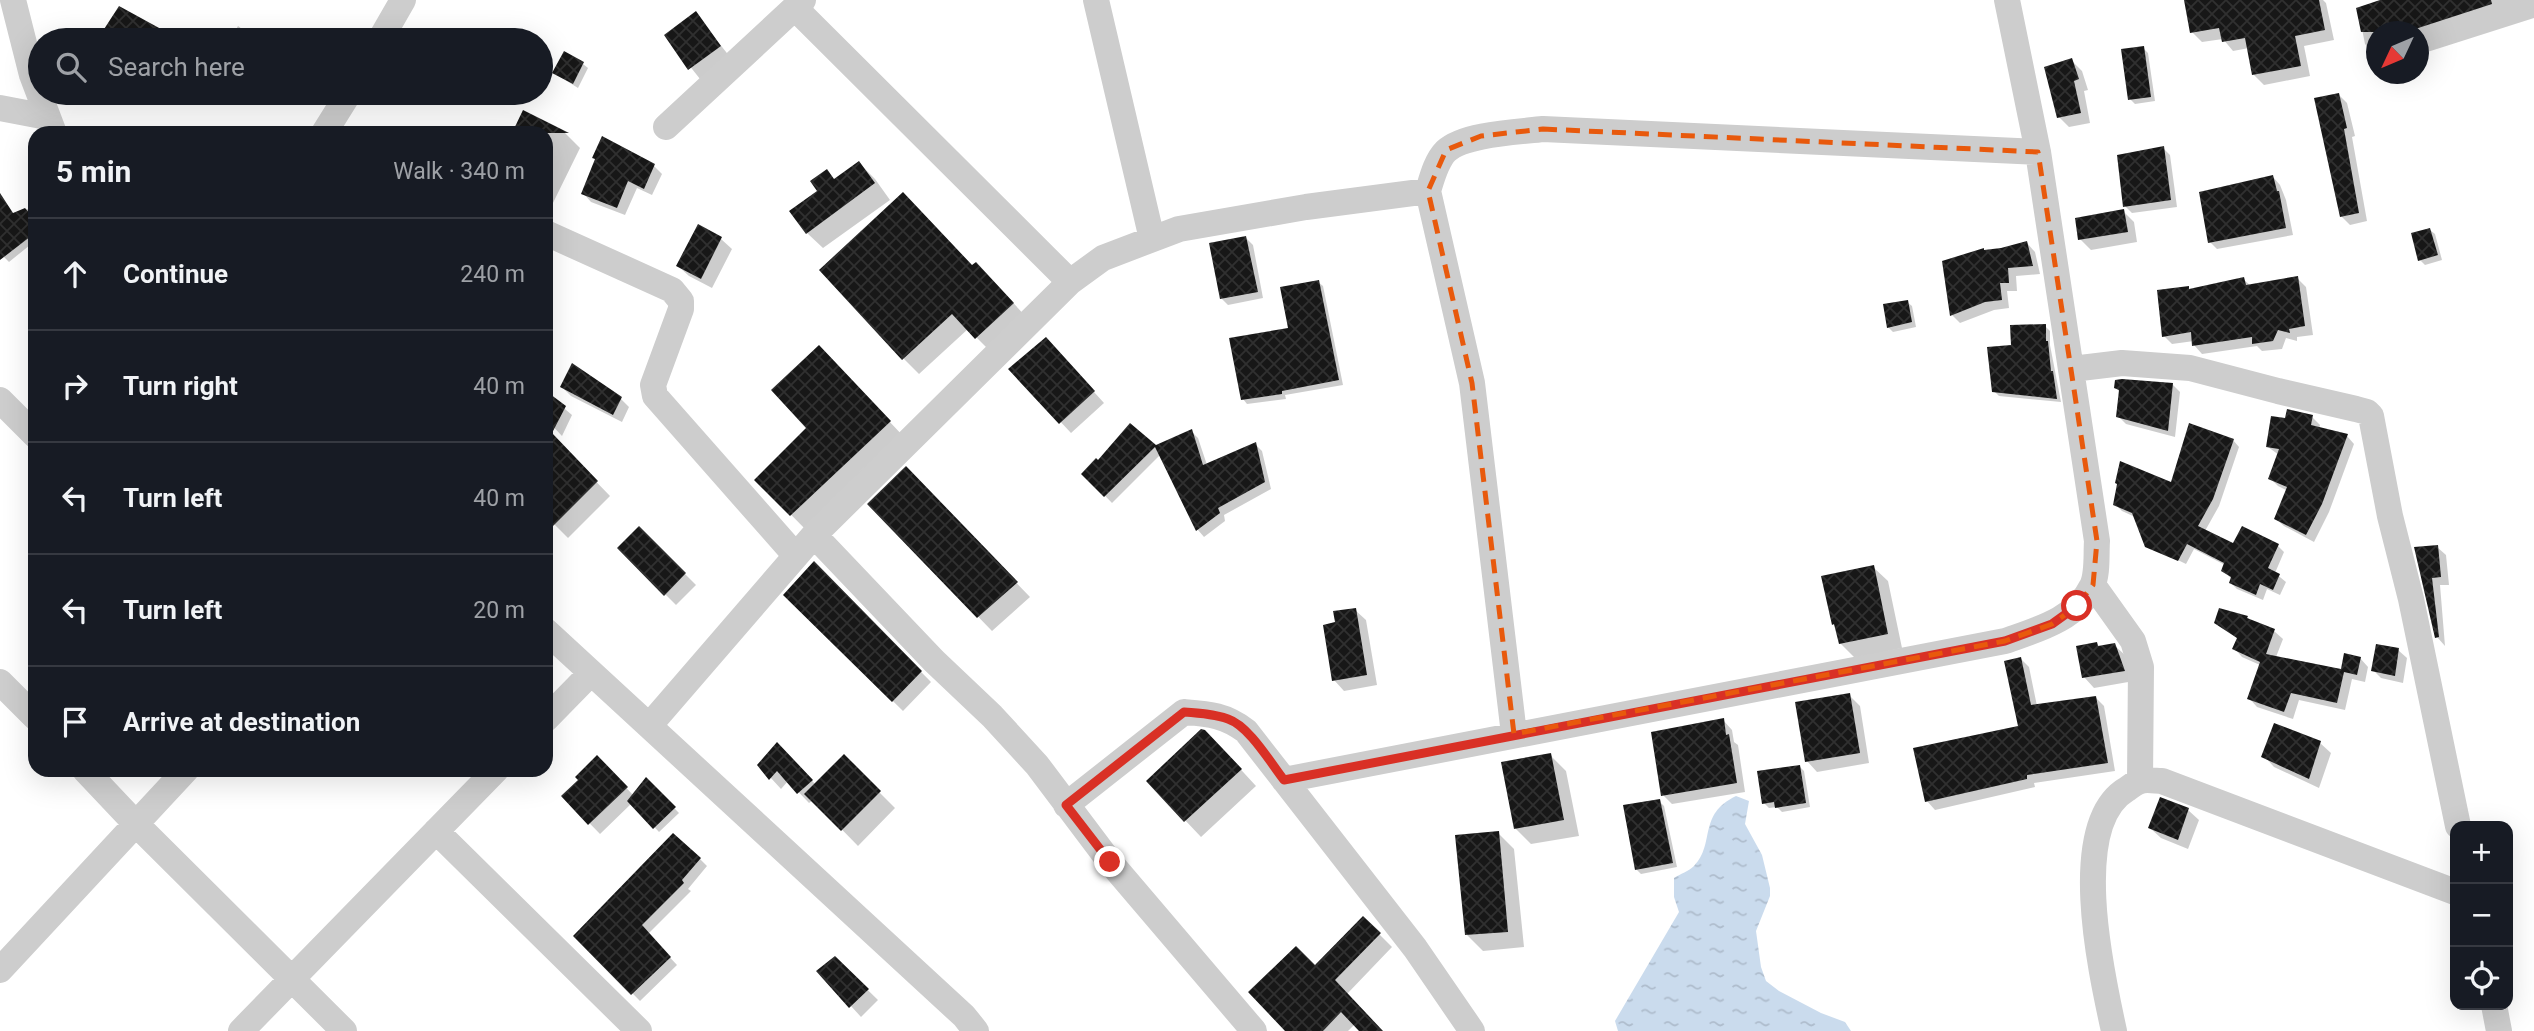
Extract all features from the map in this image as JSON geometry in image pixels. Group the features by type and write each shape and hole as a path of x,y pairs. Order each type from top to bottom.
{"street":[{"path":"13,0 28,59"},
{"path":"387,28 403,0"},
{"path":"1096,0 1152,239"},
{"path":"1284,780 2005,641 2052,624 2077,606 2093,584 2097,541 2038,152 2007,0"},
{"path":"666,127 799,4 1070,282"},
{"path":"43,105 50,125"},
{"path":"328,126 342,105"},
{"path":"0,108 50,125"},
{"path":"1514,734 1472,383 1429,191 1433,173 1446,150 1481,135 1543,129 2038,152"},
{"path":"649,726 814,535 1070,282 1103,258 1179,229 1306,207 1429,191"},
{"path":"553,236 672,290 681,301 681,309 653,385 655,396 796,556"},
{"path":"2072,369 2122,363 2190,368 2356,409 2371,416 2390,516 2411,600 2457,821"},
{"path":"0,400 28,428"},
{"path":"814,535 1037,765 1110,862 1254,1031"},
{"path":"2093,584 2133,641 2141,667 2140,781"},
{"path":"553,638 963,1026"},
{"path":"553,712 591,673"},
{"path":"0,682 28,710"},
{"path":"1066,805 1184,712 1209,714 1231,720 1246,732 1415,948 1472,1031"},
{"path":"92,777 344,1031"},
{"path":"0,970 180,777"},
{"path":"241,1031 489,777"},
{"path":"2113,1031 2098,955 2094,862 2099,829 2109,803 2120,792 2140,781 2162,781 2450,890"},
{"path":"436,831 639,1031"},
{"path":"2495,1010 2499,1031"}],"highlighted area":[{"path":"1543,129 2038,152 2097,541 2093,585 2077,606 2052,624 2005,641 1514,734 1472,383 1428,191 1446,150 1481,136"}],"water":[{"path":"1736,796 1749,801 1745,824 1762,855 1770,888 1770,896 1756,931 1761,967 1766,981 1779,991 1821,1013 1845,1022 1851,1031 1618,1031 1615,1021 1679,912 1674,897 1674,878 1694,866 1701,857 1711,820 1724,804"}],"building":[{"path":"2184,0 2319,0 2325,30 2295,36 2301,66 2252,75 2245,38 2222,42 2219,28 2190,33"},
{"path":"2380,0 2491,0 2492,4 2429,25 2429,21 2366,21 2366,32 2361,32 2356,8"},
{"path":"119,6 159,28 105,28"},
{"path":"696,11 721,46 688,70 664,35"},
{"path":"2144,46 2151,97 2128,100 2121,49"},
{"path":"564,51 584,62 573,84 553,71"},
{"path":"2072,58 2079,79 2074,81 2081,113 2057,118 2044,67"},
{"path":"2339,93 2347,128 2344,129 2359,213 2340,217 2314,98"},
{"path":"523,110 569,133 553,133 553,126 515,126"},
{"path":"602,136 655,164 644,189 628,181 617,208 581,194"},
{"path":"2164,146 2171,200 2123,207 2117,155"},
{"path":"859,161 875,183 806,234 789,211 817,191 810,181 827,169 834,179"},
{"path":"2273,175 2286,228 2208,243 2199,192"},
{"path":"903,192 972,265 976,262 1014,303 975,339 952,314 902,360 819,270"},
{"path":"0,193 13,213 25,208 28,211 28,238 0,260"},
{"path":"2124,209 2128,232 2078,240 2075,218"},
{"path":"698,224 722,237 701,279 676,266"},
{"path":"2430,228 2438,255 2418,261 2411,233"},
{"path":"1246,236 1258,292 1220,299 1209,243"},
{"path":"2027,241 2033,266 2008,268 2009,283 2000,283 2002,300 1985,302 1950,316 1942,261 1984,248 2001,248"},
{"path":"2298,276 2305,326 2289,329 2290,333 2278,330 2273,341 2252,344 2252,337 2192,346 2191,332 2162,337 2157,290 2189,286 2189,289 2244,277 2246,285"},
{"path":"1319,280 1339,380 1282,391 1282,394 1241,400 1229,338 1288,328 1280,287"},
{"path":"1908,300 1912,322 1887,328 1883,304"},
{"path":"2046,324 2046,341 2057,399 1992,392 1987,347 2011,345 2010,325"},
{"path":"1046,337 1095,391 1059,424 1008,369"},
{"path":"819,345 891,421 790,516 754,480 806,428 771,390"},
{"path":"572,363 622,397 613,415 560,387"},
{"path":"2115,380 2173,383 2168,431 2116,417 2119,390 2114,388"},
{"path":"553,396 566,406 553,431"},
{"path":"2287,409 2313,415 2311,425 2348,434 2322,504 2306,535 2274,519 2287,487 2268,479 2279,449 2266,447 2271,416 2285,418"},
{"path":"1130,423 1156,445 1192,429 1203,465 1256,442 1265,482 1218,508 1220,513 1196,531 1155,447 1104,497 1081,474 1096,458 1098,460"},
{"path":"2189,423 2234,439 2213,499 2198,526 2233,543 2242,526 2279,544 2268,568 2280,574 2273,590 2260,584 2256,595 2229,583 2231,577 2221,571 2224,563 2187,544 2178,561 2145,547 2132,513 2113,505 2120,461 2171,482"},
{"path":"553,434 598,481 553,526"},
{"path":"906,466 1018,582 977,618 867,504"},
{"path":"639,526 686,573 664,596 617,548"},
{"path":"2438,545 2441,577 2432,578 2439,637 2435,638 2414,547"},
{"path":"814,561 922,671 892,702 783,595"},
{"path":"1874,565 1888,634 1839,644 1821,576"},
{"path":"1356,608 1367,675 1332,681 1323,625 1335,622 1333,611"},
{"path":"2219,608 2248,616 2247,618 2275,629 2266,654 2341,669 2344,653 2361,657 2357,675 2344,672 2337,703 2291,693 2284,712 2247,699 2260,662 2232,649 2237,638 2214,623"},
{"path":"2097,642 2098,646 2115,643 2125,671 2082,678 2076,646"},
{"path":"2376,644 2399,648 2395,676 2371,671"},
{"path":"2021,657 2031,705 2096,696 2108,763 2027,775 2027,779 1925,802 1913,748 2018,726 2004,661"},
{"path":"1850,693 1860,753 1805,762 1795,702"},
{"path":"1724,718 1737,783 1661,796 1651,732"},
{"path":"2274,723 2321,741 2309,779 2261,757"},
{"path":"1201,729 1242,769 1184,822 1146,781"},
{"path":"777,742 813,780 797,794 777,771 769,780 757,765"},
{"path":"1551,753 1564,820 1514,829 1501,762"},
{"path":"844,754 881,791 841,831 804,794"},
{"path":"597,755 628,787 588,825 561,796 578,780 575,777"},
{"path":"1800,765 1806,803 1775,808 1774,802 1762,804 1757,771"},
{"path":"646,777 676,807 653,829 627,801"},
{"path":"2160,797 2189,808 2178,840 2148,828"},
{"path":"1660,799 1673,863 1635,870 1623,805"},
{"path":"1499,831 1508,932 1465,935 1455,835"},
{"path":"673,833 701,858 682,880 684,883 642,925 671,957 631,995 573,936"},
{"path":"1363,916 1381,933 1335,980 1383,1031 1359,1031 1341,1012 1323,1031 1285,1031 1248,992 1296,946 1315,965"},
{"path":"835,956 869,989 849,1008 816,971"}],"route":[{"path":"1110,862 1066,805 1184,712 1209,714 1231,720 1246,732 1284,780 2005,641 2052,624 2077,606"}]}
